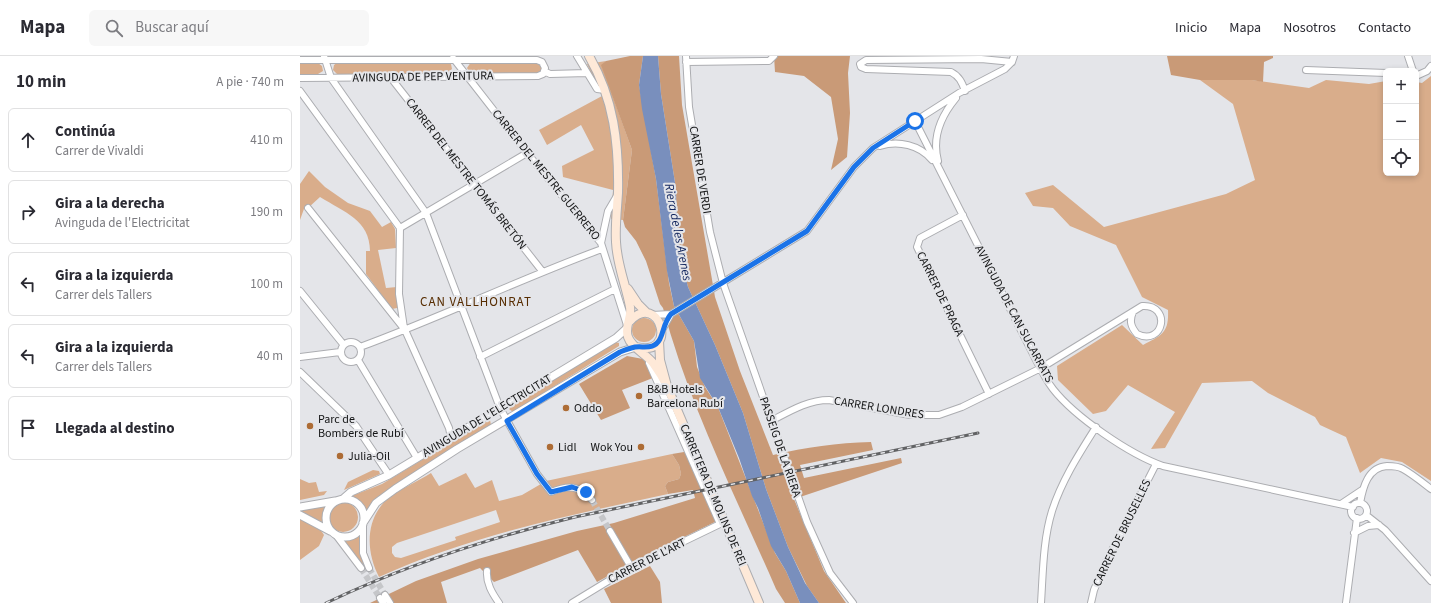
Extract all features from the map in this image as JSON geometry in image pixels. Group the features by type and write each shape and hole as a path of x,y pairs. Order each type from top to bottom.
{"main road":[{"path":"589,56 606,90 613,113 617,139 618,194 616,240 618,260 630,307 628,325"},
{"path":"624,282 636,301 659,321 662,330"},
{"path":"628,325 638,314 650,314"},
{"name":"CARRETERA DE MOLINS DE REI","path":"628,325 629,340 653,364 667,386"},
{"name":"CARRETERA DE MOLINS DE REI","path":"662,330 659,341 660,360 667,386 722,524 759,603"},
{"path":"639,350 647,348 659,341"}],"street":[{"path":"577,56 597,89 606,90"},
{"path":"1408,56 1412,68"},
{"path":"325,58 331,78 426,213 500,408 537,474 551,492 566,487 576,487 586,492 592,500"},
{"name":"AVINGUDA DE PEP VENTURA","path":"300,60 325,58 515,58 540,61 543,65 544,71"},
{"name":"CARRER DEL MESTRE GUERRERO","path":"453,58 602,246 628,325"},
{"path":"686,59 772,58"},
{"path":"962,92 961,81 956,74 951,72 866,69 861,67 860,64 866,60 914,58 1013,59"},
{"path":"914,58 924,72"},
{"name":"CARRER DE VERDI","path":"686,59 689,107 710,232 723,283"},
{"path":"662,330 671,314 678,309 807,231 854,167 873,148 962,92 1005,69 1013,59"},
{"path":"1419,75 1427,71 1431,66"},
{"path":"1306,70 1383,73"},
{"name":"AVINGUDA DE PEP VENTURA","path":"544,71 550,74 586,73"},
{"name":"AVINGUDA DE PEP VENTURA","path":"300,78 538,76 544,71"},
{"name":"CARRER DEL MESTRE TOMÁS BRETÓN","path":"391,78 542,271"},
{"path":"300,91 400,228 400,294 405,330"},
{"name":"AVINGUDA DE CAN SUCARRATS","path":"940,170 936,157 936,136 939,125 950,104 962,92"},
{"name":"AVINGUDA DE CAN SUCARRATS","path":"915,121 1041,368 1053,389 1062,399 1114,441 1156,464 1353,506"},
{"name":"AVINGUDA DE CAN SUCARRATS","path":"873,148 892,143 906,144 927,154 940,170"},
{"path":"400,228 527,153"},
{"path":"360,347 405,330 602,246 608,211 618,194"},
{"path":"308,208 405,330 449,428 451,438"},
{"name":"CARRER DE PRAGA","path":"962,215 920,238 917,246 989,394"},
{"name":"PASSEIG DE LA RIERA","path":"723,283 803,512 830,573 853,603"},
{"path":"480,357 615,289"},
{"path":"300,291 343,344"},
{"path":"1142,306 1150,306 1155,309 1160,315 1162,321 1160,330 1156,334 1149,337 1137,334 1131,326 1130,320 1133,312 1142,306"},
{"name":"CARRER LONDRES","path":"771,421 794,409 818,400 829,400 910,415 939,415 962,407 1041,368 1118,319 1133,312"},
{"path":"650,314 671,314"},
{"name":"AVINGUDA DE L'ELECTRICITAT","path":"343,498 351,492 389,475 616,338 628,325"},
{"path":"340,352 346,361 351,362 358,360 361,354 360,347 354,342 343,344"},
{"path":"340,352 343,344"},
{"name":"AVINGUDA DE L'ELECTRICITAT","path":"363,524 370,510 384,496 457,449 507,421 620,352 639,350"},
{"name":"CARRETERA DE MOLINS DE REI","path":"639,350 651,365 722,524"},
{"path":"300,357 340,352"},
{"path":"358,360 417,458"},
{"path":"300,372 356,426 389,475"},
{"path":"1041,603 1052,512 1073,463 1096,427"},
{"name":"CARRER DE BRUSEL·LES","path":"1091,603 1094,590 1106,562 1156,464"},
{"path":"1360,503 1362,490 1370,474 1381,467 1393,466 1401,468 1431,489"},
{"path":"1341,504 1362,490"},
{"path":"300,507 336,501 343,498 355,501 360,506 364,517 363,553 368,568"},
{"path":"336,501 327,509 326,521 333,533 361,568"},
{"path":"1357,518 1352,513 1353,506 1360,503"},
{"path":"1360,503 1366,507 1366,515"},
{"path":"300,515 333,533 348,537 355,534 363,524"},
{"path":"1357,518 1362,518 1366,515"},
{"path":"1366,515 1379,525 1431,581"},
{"path":"1346,603 1357,518"},
{"name":"CARRER DE L'ART","path":"572,603 631,567 722,524"},
{"path":"1354,533 1368,526 1379,525"},
{"path":"610,531 631,567"},
{"path":"487,571 491,591 499,603"},
{"path":"1038,603 1042,592"},
{"path":"383,599 390,603"}],"shaded area":[{"path":"630,56 643,56 639,85 656,179 669,283 674,306 694,341 697,367 705,387 718,407 775,553 786,571 800,603 785,603 776,589 714,450 686,380 646,261 636,241 625,227 623,220 632,150 601,65 606,61"},
{"path":"658,56 679,56 682,105 715,297 740,371 773,455 822,446 871,442 873,450 800,465 804,478 901,458 902,463 794,499 824,571 846,603 819,603 807,586 788,547 766,489 743,413 715,345 688,287 677,245 676,189 661,94"},
{"path":"774,56 850,56 848,73 850,113 847,157 831,170 838,139 831,97 804,76 775,72"},
{"path":"1167,56 1273,56 1273,58 1264,62 1263,82 1252,80 1200,80 1171,75"},
{"path":"606,61 602,66 632,150 623,220 611,219 613,190 563,177 562,166 594,150 581,125 547,145 539,130 602,96 587,64"},
{"path":"338,62 448,62 451,64 452,69 446,74 337,74 333,70 334,65"},
{"path":"471,62 539,62 542,69 537,74 470,73 467,68"},
{"path":"300,63 318,63 322,66 323,71 318,74 300,75"},
{"path":"1431,76 1431,481 1402,462 1381,458 1360,473 1346,437 1320,425 1315,417 1268,393 1252,381 1202,383 1165,448 1151,449 1175,412 1128,385 1106,411 1093,414 1058,380 1057,366 1122,325 1143,345 1160,336 1166,329 1168,310 1142,297 1116,245 1070,226 1053,208 1033,206 1025,193 1053,185 1104,227 1226,194 1255,180 1233,104 1200,80 1252,80 1309,88 1326,80 1369,84 1383,82 1383,176 1419,176 1419,82 1422,83"},
{"path":"309,171 325,187 348,203 370,211 382,227 391,222 395,229 396,248 378,250 386,288 397,287 397,308 392,309 366,274 366,251 370,251 369,240 361,224 320,197 308,208 305,206 300,220 300,184"},
{"path":"644,318 653,321 656,330 653,339 644,342 635,339 632,330 635,321"},
{"path":"615,342 619,343 619,346 513,412 509,409 510,406"},
{"path":"627,356 643,359 658,376 622,390 630,408 601,420 579,384"},
{"path":"490,420 491,425 420,469 367,511 365,511 360,502 353,497 354,495 382,484"},
{"path":"690,451 719,520 645,556 597,582 578,550 494,582 480,568 441,582 447,603 370,603 416,581 478,559 577,531 614,523 695,498 693,490 668,494 665,486 668,482 679,479 681,474 679,465 672,454"},
{"path":"672,454 679,465 681,474 679,479 668,482 665,486 668,494 558,518 485,538 414,562 379,577 371,556 370,534 372,523 382,504 401,490 431,473 439,486 466,473 475,488 492,480 499,501 522,495 546,481","holes":["496,510 500,522 455,537 456,540 401,558 395,557 392,553 392,547 397,543"]},
{"path":"373,470 379,471 380,474 344,490 348,482"},
{"path":"300,479 309,483 316,482 319,492 327,491 324,495 300,500"},
{"path":"343,502 353,507 358,517 353,527 343,532 333,527 328,517 333,507"},
{"path":"325,505 322,517 323,523 300,513 300,509"},
{"path":"300,519 320,529 324,535 319,546 300,560"},
{"path":"359,534 359,548 365,566 363,567 343,540 350,539"},
{"path":"650,566 660,582 662,603 611,603 604,589"}],"water":[{"path":"643,56 658,56 661,94 676,189 677,245 688,287 715,345 743,413 766,489 788,547 805,583 819,603 800,603 786,571 771,546 739,458 718,407 700,378 694,341 674,306 667,271 656,179 642,109 639,85"}],"tunnel":[{"path":"592,500 610,531"},
{"path":"361,568 380,598"},
{"path":"369,568 385,595"}],"railway":[{"path":"326,603 387,576 417,565 480,543 543,525 575,517 978,433"}],"place":[{"name":"B&B Hotels Barcelona Rubí","path":"639,396"},
{"name":"Oddo","path":"566,408"},
{"name":"Parc de Bombers de Rubí","path":"310,426"},
{"name":"Lidl","path":"550,447"},
{"name":"Wok You","path":"641,447"},
{"name":"Julia-Oil","path":"340,456"}],"district":[{"name":"CAN VALLHONRAT","path":"476,302"}],"route":[{"path":"586,492 576,487 566,487 551,492 543,484 513,434 507,421 620,352 636,347 647,348 654,346 659,341 664,324 671,314 807,231 816,222 835,192 854,167 873,148 915,121"}],"water label":[{"name":"Riera de les Arenes","path":"678,232"}]}
